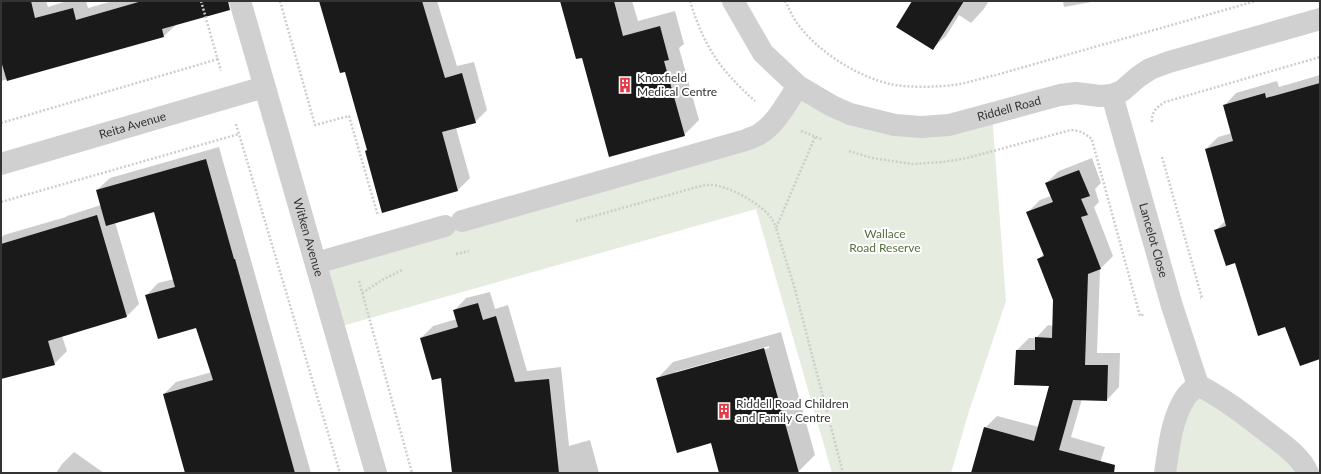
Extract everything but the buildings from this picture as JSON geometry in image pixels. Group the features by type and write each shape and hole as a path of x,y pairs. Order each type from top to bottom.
{"street":[{"name":"Witken Avenue","path":"240,1 376,473"},
{"name":"Riddell Road","path":"733,1 763,52 798,86 832,106 850,114 895,125 949,125 1060,95 1076,93 1100,96 1112,95"},
{"path":"1112,95 1122,91 1150,69 1169,62 1320,19"},
{"path":"316,263 746,140 767,128 777,117 798,86"},
{"name":"Reita Avenue","path":"1,164 264,87"},
{"name":"Lancelot Close","path":"1112,95 1172,306 1198,385"},
{"path":"1165,473 1172,429 1178,411 1186,397 1198,385 1216,394 1232,405 1292,452 1304,464 1308,473"}],"path":[{"path":"201,1 221,71"},
{"path":"280,1 316,125 349,116 379,218"},
{"path":"690,1 701,33 714,57 726,73 759,104"},
{"path":"785,1 797,23 814,41 836,60 863,75 890,84 921,86 954,85 996,75 1256,1"},
{"path":"1146,125 1152,124 1152,115 1155,109 1166,102 1320,57"},
{"path":"1,124 218,59"},
{"path":"236,123 340,473"},
{"path":"849,151 872,158 912,164 943,162 967,158 1072,130 1083,132 1092,140 1098,139"},
{"path":"1,202 239,134"},
{"path":"776,228 815,137"},
{"path":"576,221 697,187 710,185 723,187 746,197 767,213 772,219 776,228 794,286 843,473"},
{"path":"455,255 470,250"},
{"path":"362,293 384,279 406,269"},
{"path":"358,278 412,473"}],"green space":[{"name":"Wallace Road Reserve","path":"798,86 873,120 992,114 1006,301 969,411 951,473 832,473 756,209 335,328 316,263 746,140"},
{"path":"1198,385 1308,473 1165,473"}],"place":[{"name":"Knoxfield Medical Centre","path":"625,85"},
{"name":"Riddell Road Children and Family Centre","path":"724,411"}]}
